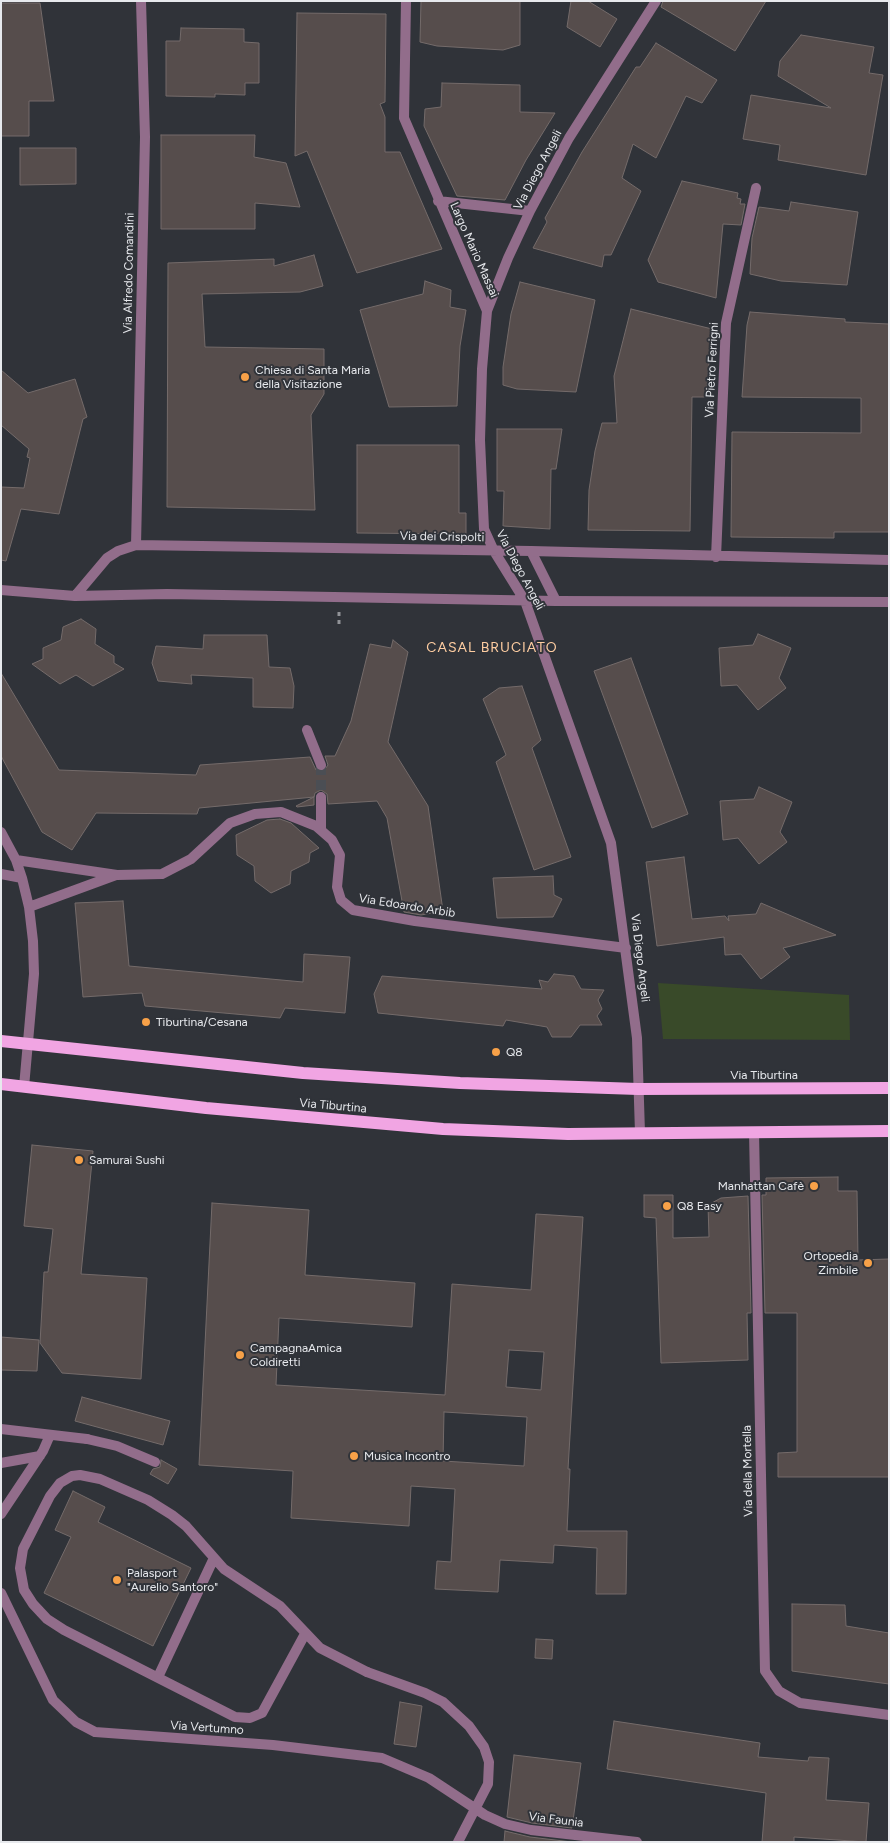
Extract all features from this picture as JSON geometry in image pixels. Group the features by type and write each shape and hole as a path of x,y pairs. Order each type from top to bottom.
{"main road":[{"name":"Via Tiburtina","path":"1,1041 303,1073 460,1083 638,1089 889,1088"},
{"name":"Via Tiburtina","path":"1,1084 214,1109 442,1129 568,1134 889,1131"}],"street":[{"name":"Via Alfredo Comandini","path":"136,545 145,137 141,1"},
{"path":"406,1 404,118 438,201"},
{"name":"Via Diego Angeli","path":"638,1089 637,1038 611,843 526,601 494,551 484,529 480,440 482,370 487,311 530,211 569,138 656,1"},
{"name":"Via Pietro Ferrigni","path":"716,557 726,323 756,188"},
{"name":"Largo Mario Massai","path":"438,201 530,211"},
{"name":"Largo Mario Massai","path":"438,201 487,311"},
{"name":"Via dei Crispolti","path":"75,596 107,558 118,551 136,545 531,551 889,560"},
{"path":"531,551 556,601"},
{"path":"1,590 75,596 168,594 526,601 889,602"},
{"path":"307,730 321,765"},
{"path":"321,797 321,830"},
{"name":"Via Edoardo Arbib","path":"16,860 117,875 155,875 175,869 191,859 230,823 255,814 281,812 304,820 321,830 337,846 340,855 337,887 341,900 353,910 415,921 626,948"},
{"path":"1,832 16,860 29,907 34,974 24,1087"},
{"path":"1,874 22,878"},
{"name":"Via Edoardo Arbib","path":"29,907 117,875"},
{"path":"638,1089 640,1133"},
{"name":"Via della Mortella","path":"754,1132 765,1671 779,1691 800,1703 889,1715"},
{"path":"1,1429 87,1439 118,1446 155,1462"},
{"path":"1,1514 40,1456 50,1435"},
{"path":"1,1463 40,1456"},
{"path":"305,1634 262,1712 250,1718 229,1715 64,1630 40,1613 24,1590 21,1580 21,1558 27,1539 50,1496 60,1483 72,1476 91,1476 106,1481 161,1508 186,1526 233,1577 280,1606 320,1648 367,1672 434,1696 450,1707 470,1726 484,1746 490,1769 485,1792 458,1842"},
{"path":"158,1677 214,1558"},
{"name":"Via Vertumno","path":"1,1592 53,1700 70,1717 90,1729 110,1734 273,1745 382,1758 412,1769 429,1778 476,1809"},
{"name":"Via Faunia","path":"476,1809 494,1820 524,1829 637,1842"}],"green space":[{"path":"658,983 849,995 850,1040 663,1039"}],"building":[{"path":"421,1 520,1 520,45 503,50 437,46 420,42"},
{"path":"571,1 588,1 617,19 600,47 567,27"},
{"path":"663,1 766,1 735,51 661,7"},
{"path":"1,3 40,3 54,101 29,101 29,136 1,136"},
{"path":"297,13 386,14 385,102 380,104 385,117 385,152 400,152 442,249 357,273 307,151 295,156"},
{"path":"181,28 244,29 244,42 259,43 259,83 245,83 245,95 215,94 215,97 166,96 166,41 180,41"},
{"path":"801,35 874,47 869,73 883,75 866,175 778,160 780,145 743,139 751,95 831,108 778,76 780,61"},
{"path":"656,43 717,80 702,103 686,96 656,158 633,144 622,178 641,191 611,255 604,255 602,267 533,248 547,222 545,218 582,152 636,67 640,67"},
{"path":"442,83 520,85 520,112 555,113 526,160 505,200 457,196 424,126 425,109 441,107"},
{"path":"161,135 255,135 254,157 286,163 300,207 255,203 255,229 161,229"},
{"path":"20,148 76,148 76,184 20,185"},
{"path":"682,181 738,193 737,198 741,199 740,204 745,204 741,225 723,224 716,298 658,282 648,260"},
{"path":"791,202 858,212 847,285 781,281 750,274 752,238 759,207 789,211"},
{"name":"Chiesa di Santa Maria della Visitazione","path":"314,255 323,286 300,292 202,294 205,347 324,349 324,394 311,415 315,510 167,507 168,263 274,259 274,266"},
{"path":"425,281 451,290 450,307 466,310 460,346 457,406 389,407 360,310 423,294"},
{"path":"520,282 595,300 576,392 517,389 503,385 503,367 511,314"},
{"path":"631,309 712,329 706,397 692,397 690,531 588,530 589,490 595,451 602,423 617,423 614,376"},
{"path":"750,312 845,319 845,322 889,324 889,532 834,532 834,538 731,537 732,432 861,433 861,398 742,397 747,325"},
{"path":"1,370 28,393 75,379 87,417 83,419 59,514 21,509 6,561 1,560 1,487 24,488 30,458 27,457 29,449 1,425"},
{"path":"497,429 562,429 556,469 551,469 550,529 503,526 504,491 497,491"},
{"path":"357,445 459,445 459,513 466,513 466,534 357,533"},
{"path":"81,619 96,629 95,644 114,656 114,663 124,669 93,686 76,675 60,684 32,664 43,659 43,648 61,640 63,627"},
{"path":"758,634 791,648 779,678 786,688 758,710 737,685 721,686 719,648 753,645"},
{"path":"204,635 267,635 269,667 290,668 294,686 293,708 253,707 253,678 191,675 192,684 158,681 152,663 156,646 203,649"},
{"path":"393,640 408,652 388,742 428,806 443,911 421,915 404,912 387,818 377,801 328,804 327,794 321,790 315,793 314,797 199,808 197,814 96,813 72,850 42,832 1,756 1,673 59,770 196,775 200,765 310,757 316,770 323,772 328,765 325,756 335,756 351,721 370,644 391,648"},
{"path":"631,658 688,814 652,828 594,671"},
{"path":"522,686 541,740 532,748 571,857 534,870 496,762 506,755 483,699 499,688"},
{"path":"759,787 792,802 780,832 787,842 759,864 738,838 723,840 720,801 754,799"},
{"path":"314,797 314,805 296,806"},
{"path":"280,819 291,823 319,848 310,853 309,862 291,871 290,884 271,893 255,881 254,866 237,855 236,835 267,820"},
{"path":"684,857 692,919 725,916 729,921 728,916 756,914 761,903 836,935 783,948 790,957 761,979 741,954 725,955 724,937 657,946 646,862"},
{"path":"553,876 554,895 562,899 553,917 497,918 493,878"},
{"path":"123,901 129,966 303,982 304,954 350,957 345,1013 285,1008 280,1018 145,1006 142,993 83,997 75,903"},
{"path":"554,974 574,976 581,989 604,990 598,1000 602,1009 597,1016 602,1025 580,1025 571,1037 552,1037 547,1027 506,1020 503,1026 378,1013 374,994 382,976 542,989 539,980 548,982"},
{"path":"32,1145 93,1151 81,1274 147,1278 141,1379 62,1373 40,1343 44,1272 48,1272 53,1229 24,1226"},
{"path":"838,1177 838,1191 857,1191 858,1260 889,1259 889,1477 778,1477 778,1453 797,1452 797,1313 765,1313 762,1195 766,1195 766,1178"},
{"path":"644,1195 673,1195 673,1238 709,1237 708,1205 721,1198 748,1196 751,1313 747,1313 748,1360 661,1363 656,1218 644,1217"},
{"path":"212,1203 309,1210 305,1275 415,1283 412,1327 279,1318 276,1385 445,1395 452,1284 531,1290 536,1214 583,1217 568,1469 570,1469 567,1531 627,1531 626,1594 596,1594 597,1548 554,1545 553,1563 500,1560 498,1592 435,1589 437,1561 451,1562 455,1489 411,1486 409,1526 291,1518 293,1471 199,1465","holes":["509,1350 544,1352 541,1390 506,1387","444,1412 527,1417 524,1466 443,1461"]},
{"path":"1,1337 39,1340 37,1371 1,1370"},
{"path":"82,1397 170,1421 163,1445 75,1421"},
{"path":"161,1460 177,1469 168,1484 150,1474 153,1469 160,1467"},
{"name":"Palasport \"Aurelio Santoro\"","path":"73,1491 105,1507 98,1522 191,1568 153,1646 44,1593 71,1537 55,1530"},
{"path":"792,1604 845,1605 846,1626 889,1633 889,1684 792,1671"},
{"path":"536,1639 553,1640 552,1659 535,1658"},
{"path":"400,1702 422,1706 416,1747 394,1744"},
{"path":"614,1721 760,1743 758,1757 808,1761 809,1757 829,1758 826,1800 869,1803 866,1842 794,1837 794,1842 762,1842 766,1793 607,1769"},
{"path":"514,1755 581,1763 572,1828 532,1823 507,1817"},
{"path":"505,1831 530,1837 572,1842 504,1842"}],"tunnel":[{"path":"321,765 321,797"}],"place":[{"name":"Chiesa di Santa Maria della Visitazione","path":"245,377"},
{"name":"Tiburtina/Cesana","path":"146,1022"},
{"name":"Q8","path":"496,1052"},
{"name":"Samurai Sushi","path":"79,1160"},
{"name":"Manhattan Cafè","path":"814,1186"},
{"name":"Q8 Easy","path":"667,1206"},
{"name":"Ortopedia Zimbile","path":"868,1263"},
{"name":"CampagnaAmica Coldiretti","path":"240,1355"},
{"name":"Musica Incontro","path":"354,1456"},
{"name":"Palasport \"Aurelio Santoro\"","path":"117,1580"}],"district":[{"name":"CASAL BRUCIATO","path":"492,648"}]}
